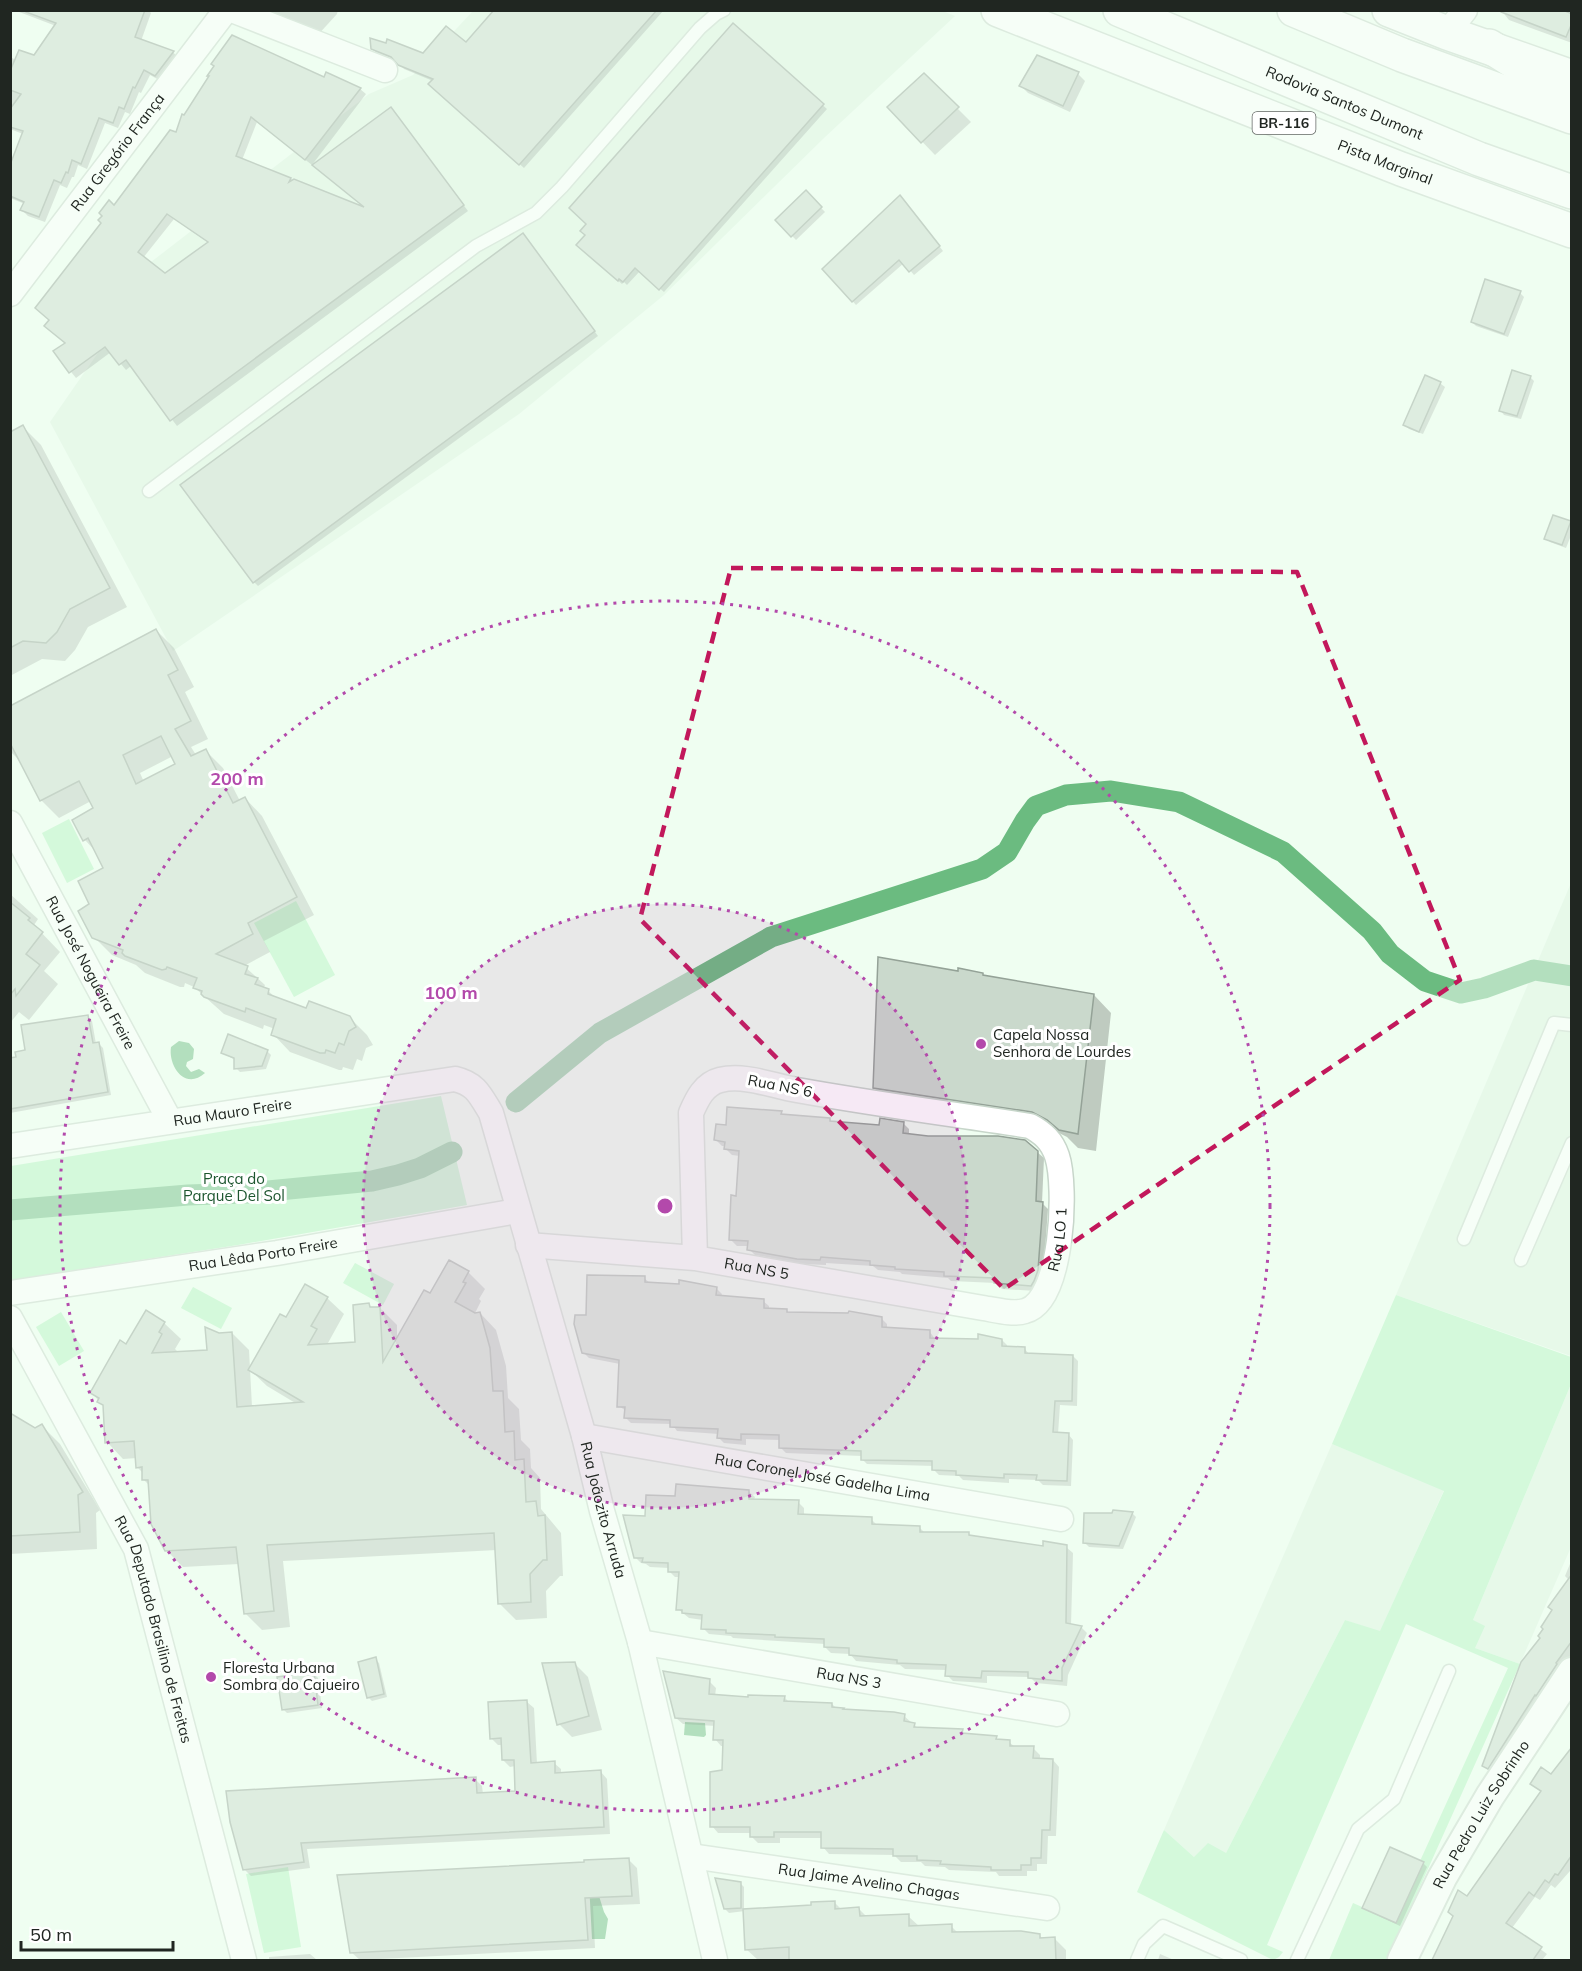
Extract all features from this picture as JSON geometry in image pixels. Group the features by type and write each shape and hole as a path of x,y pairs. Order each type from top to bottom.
{"main road":[{"name":"Pista Marginal","path":"998,10 1401,169 1572,231"},
{"name":"Rodovia Santos Dumont","path":"1120,10 1479,159 1572,192"},
{"path":"1294,10 1402,55 1572,117"},
{"path":"1389,10 1456,22 1489,46 1572,98"},
{"path":"1489,46 1572,76"}],"street":[{"name":"Rua Gregório França","path":"10,294 226,10"},
{"path":"232,10 385,70"},
{"name":"Rua José Nogueira Freire","path":"10,823 170,1121"},
{"name":"Rua NS 6","path":"695,1258 691,1113 698,1096 715,1082 740,1078 797,1090 1029,1126"},
{"name":"Rua Mauro Freire","path":"10,1146 455,1079"},
{"name":"Rua Joãozito Arruda","path":"455,1079 469,1083 482,1097 491,1113 517,1211 584,1436 602,1511 640,1642 715,1960"},
{"name":"Rua LO 1","path":"983,1308 1026,1311 1038,1303 1052,1280 1063,1195 1057,1157 1041,1132 1029,1126"},
{"name":"Rua Lêda Porto Freire","path":"10,1293 277,1253 517,1211"},
{"name":"Rua NS 5","path":"528,1245 695,1258 983,1308"},
{"name":"Rua Deputado Brasilino de Freitas","path":"10,1318 136,1549 244,1960"},
{"name":"Rua Coronel José Gadelha Lima","path":"584,1436 1061,1520"},
{"name":"Rua NS 3","path":"640,1642 1057,1714"},
{"name":"Rua Pedro Luiz Sobrinho","path":"1402,1960 1442,1878 1490,1796 1572,1672"},
{"name":"Rua Jaime Avelino Chagas","path":"691,1856 1047,1908"}],"lane":[{"path":"149,491 476,246 536,213 562,187 700,28 724,10"},
{"path":"1464,1239 1554,1023 1572,1025"},
{"path":"1521,1260 1572,1143"},
{"path":"1297,1960 1358,1829 1394,1799 1449,1671"},
{"path":"1137,1960 1144,1944 1163,1926 1240,1960"}],"highlighted area":[{"path":"731,568 1297,572 1460,980 1004,1289 640,919"}],"shaded area":[{"path":"940,10 955,16 825,137 664,295 519,414 173,651 50,422 102,347 81,316 369,94 413,75 473,11"},
{"path":"1571,883 1571,1356 1396,1295"},
{"path":"179,1041 189,1043 194,1049 193,1059 187,1062 186,1066 191,1072 199,1069 205,1073 198,1078 185,1078 175,1068 172,1062 171,1047"},
{"path":"1571,1384 1571,1547 1520,1664 1475,1648 1473,1620"},
{"path":"1332,1444 1444,1490 1380,1632 1345,1620 1226,1853 1194,1857 1164,1830"},
{"path":"685,1722 705,1723 706,1735 704,1737 684,1735"},
{"path":"589,1883 599,1896 608,1919 605,1939 592,1939"}],"green space":[{"path":"69,819 94,869 67,883 42,833"},
{"path":"296,901 335,975 294,997 254,923"},
{"name":"Praça do Parque Del Sol","path":"441,1096 467,1205 238,1245 11,1280 11,1166"},
{"path":"355,1263 394,1284 383,1305 343,1283"},
{"path":"193,1287 232,1308 221,1329 181,1308"},
{"path":"1396,1295 1571,1357 1571,1384 1473,1620 1485,1626 1475,1648 1520,1664 1387,1960 1329,1960 1353,1903 1396,1922 1423,1863 1420,1861 1508,1668 1406,1624 1267,1945 1283,1952 1273,1960 1137,1892 1164,1830 1194,1857 1208,1843 1226,1853 1345,1620 1380,1631 1444,1491 1332,1444"},
{"path":"61,1312 84,1351 59,1366 36,1327"},
{"path":"288,1867 301,1947 264,1953 246,1874"}],"building":[{"path":"26,10 145,10 135,37 174,51 155,76 144,70 135,88 133,87 124,109 119,107 113,123 99,118 81,164 72,160 68,173 66,172 61,183 54,180 39,217 20,210 24,202 10,196 10,165 23,131 10,127 10,109 21,94 10,90 10,71 19,50 34,55 56,23 26,12"},
{"path":"494,10 657,10 519,165 428,84 433,79 398,65 391,57 371,49 370,38 386,43 387,39 423,53 446,26 466,42"},
{"path":"1501,10 1563,10 1572,14 1572,23 1566,37 1501,12"},
{"path":"733,23 824,104 659,290 635,268 623,282 619,279 618,281 576,245 585,235 580,231 586,224 569,208"},
{"path":"232,35 324,77 326,72 361,88 305,160 251,117 236,156 291,178 289,182 294,179 364,207 312,165 391,107 464,205 170,421 126,360 119,365 105,347 69,373 53,351 65,343 44,326 49,320 35,308 101,223 98,220 102,216 99,213 109,200 114,205 170,130 176,132 182,114 184,115 209,76 207,76 214,66 211,64","holes":["167,214 208,242 165,273 138,252"]},
{"path":"1037,55 1079,72 1063,106 1019,86"},
{"path":"924,73 959,107 921,143 887,107"},
{"path":"806,190 822,207 791,237 775,220"},
{"path":"900,195 940,246 909,272 899,260 852,302 822,269"},
{"path":"523,233 595,331 253,583 180,485"},
{"path":"1485,279 1521,291 1504,334 1471,322"},
{"path":"1512,370 1531,376 1517,416 1499,411"},
{"path":"1425,375 1441,382 1419,432 1403,425"},
{"path":"23,425 110,588 70,609 57,632 46,643 23,641 10,648 10,432"},
{"path":"1553,515 1571,521 1562,545 1544,539"},
{"path":"156,629 178,670 168,675 191,721 175,729 191,756 206,749 233,803 245,797 297,897 248,923 253,934 216,954 248,966 245,974 258,978 255,984 269,989 268,994 306,1008 309,1001 350,1016 356,1027 349,1031 344,1045 339,1043 335,1053 326,1050 325,1053 320,1053 271,1035 276,1019 246,1008 245,1012 204,997 201,994 202,991 193,988 197,978 167,967 162,970 125,956 122,953 123,950 92,938 78,911 89,904 78,881 103,868 88,838 83,841 72,820 93,808 79,781 40,801 10,743 10,706","holes":["161,736 175,764 136,784 123,755"]},
{"path":"10,902 43,932 26,954 40,965 16,996 15,989 10,995"},
{"name":"Capela Nossa Senhora de Lourdes","path":"878,957 958,971 958,968 983,973 983,975 1094,994 1078,1134 1059,1130 1032,1112 873,1088"},
{"path":"88,1015 93,1043 99,1042 108,1092 10,1109 10,1058 16,1057 15,1052 25,1050 21,1025"},
{"path":"228,1034 268,1050 262,1066 234,1069 234,1058 221,1053"},
{"path":"727,1107 782,1111 781,1114 879,1125 880,1118 904,1122 903,1133 928,1136 998,1136 1025,1140 1038,1151 1036,1201 1043,1202 1038,1270 1034,1281 1031,1286 994,1283 994,1278 944,1276 944,1272 870,1265 870,1261 821,1257 820,1260 797,1259 747,1250 748,1241 729,1240 731,1195 736,1196 739,1151 724,1149 725,1142 714,1140 716,1124 726,1125"},
{"path":"449,1260 469,1271 463,1282 466,1283 455,1302 475,1313 480,1312 490,1348 493,1391 503,1391 505,1432 514,1431 515,1460 524,1459 526,1502 536,1501 538,1516 545,1515 547,1560 543,1560 530,1574 531,1602 498,1604 494,1533 267,1545 274,1611 244,1614 236,1547 165,1551 151,1524 148,1480 142,1480 142,1467 136,1468 134,1441 105,1443 103,1405 97,1402 99,1398 90,1393 120,1340 126,1344 146,1310 165,1322 159,1332 162,1334 152,1353 207,1350 205,1327 219,1333 232,1332 237,1407 303,1402 248,1370 280,1314 286,1317 305,1284 328,1297 311,1326 317,1329 308,1345 355,1342 353,1305 369,1303 370,1307 380,1307 383,1362 424,1290 430,1293"},
{"path":"587,1275 645,1276 645,1282 679,1284 679,1280 717,1287 716,1295 764,1299 764,1308 787,1309 787,1312 848,1313 849,1311 882,1317 882,1327 930,1330 930,1338 978,1339 978,1334 1002,1339 1002,1346 1025,1347 1025,1353 1073,1355 1072,1401 1055,1401 1053,1432 1069,1433 1067,1481 1036,1480 1037,1475 1004,1474 1004,1478 956,1475 956,1471 932,1470 932,1461 861,1460 861,1451 779,1448 779,1435 741,1434 741,1440 717,1438 718,1429 670,1427 670,1420 624,1418 625,1407 617,1407 619,1360 582,1353 574,1324 575,1315 586,1315"},
{"path":"10,1413 35,1428 42,1424 83,1492 78,1495 80,1532 10,1536"},
{"path":"676,1484 749,1490 749,1499 799,1500 798,1514 872,1517 872,1524 920,1526 920,1532 969,1532 969,1535 1043,1546 1043,1541 1067,1545 1066,1623 1082,1626 1062,1668 1062,1681 1028,1678 1028,1672 982,1671 981,1678 945,1676 946,1665 897,1663 897,1660 849,1655 849,1648 824,1647 824,1639 775,1637 775,1635 726,1633 726,1630 701,1629 702,1615 682,1613 682,1610 676,1610 679,1572 668,1572 668,1563 642,1562 643,1558 634,1558 623,1515 645,1516 646,1495 675,1496"},
{"path":"1113,1510 1133,1512 1119,1546 1083,1543 1084,1513 1112,1513"},
{"path":"1572,1574 1572,1641 1488,1769 1482,1766 1521,1662 1540,1638 1538,1636 1543,1629 1541,1627 1552,1610 1548,1607"},
{"path":"376,1657 384,1694 367,1698 358,1662"},
{"path":"575,1662 589,1716 557,1725 542,1663"},
{"path":"663,1671 710,1679 709,1694 748,1697 748,1695 785,1696 784,1701 832,1703 832,1707 843,1709 894,1712 905,1714 904,1721 915,1723 914,1727 963,1729 962,1733 997,1736 996,1739 1010,1740 1010,1746 1034,1746 1033,1758 1053,1759 1050,1830 1042,1830 1041,1858 1031,1858 1031,1865 1021,1865 1021,1870 991,1870 991,1867 940,1864 941,1861 917,1860 917,1856 893,1856 893,1849 821,1848 821,1832 774,1832 774,1837 750,1837 750,1827 710,1827 710,1772 722,1770 723,1740 713,1740 714,1721 675,1718"},
{"path":"314,1672 318,1705 282,1710 277,1677"},
{"path":"527,1700 531,1763 555,1761 555,1773 601,1770 604,1827 301,1843 304,1862 243,1870 230,1822 226,1791 476,1777 477,1793 515,1791 514,1760 502,1760 501,1738 490,1739 488,1702"},
{"path":"1572,1747 1572,1855 1558,1875 1555,1874 1549,1883 1545,1880 1534,1896 1529,1892 1506,1923 1542,1947 1533,1960 1432,1960 1453,1916 1448,1912 1458,1890 1467,1896 1541,1791 1530,1784 1541,1767 1551,1774"},
{"path":"1390,1847 1424,1862 1396,1923 1362,1908"},
{"path":"629,1858 632,1896 585,1898 588,1940 350,1953 337,1875"},
{"path":"715,1878 741,1882 741,1908 724,1909"},
{"path":"835,1901 835,1909 859,1907 860,1916 909,1914 909,1926 952,1924 952,1932 1021,1931 1040,1934 1040,1938 1055,1937 1056,1960 789,1960 789,1947 745,1950 743,1909 811,1905 811,1902"}],"waterway":[{"path":"516,1102 600,1033 771,937 982,869 1007,852 1036,806 1066,795 1111,791 1179,802 1283,852 1372,931 1390,954 1425,981 1461,993 1484,988 1534,970 1572,976"},
{"path":"10,1210 188,1195 247,1193 372,1181 420,1168 452,1152"}],"place":[{"name":"Capela Nossa Senhora de Lourdes","path":"981,1044"},
{"name":"Floresta Urbana Sombra do Cajueiro","path":"211,1677"}]}
